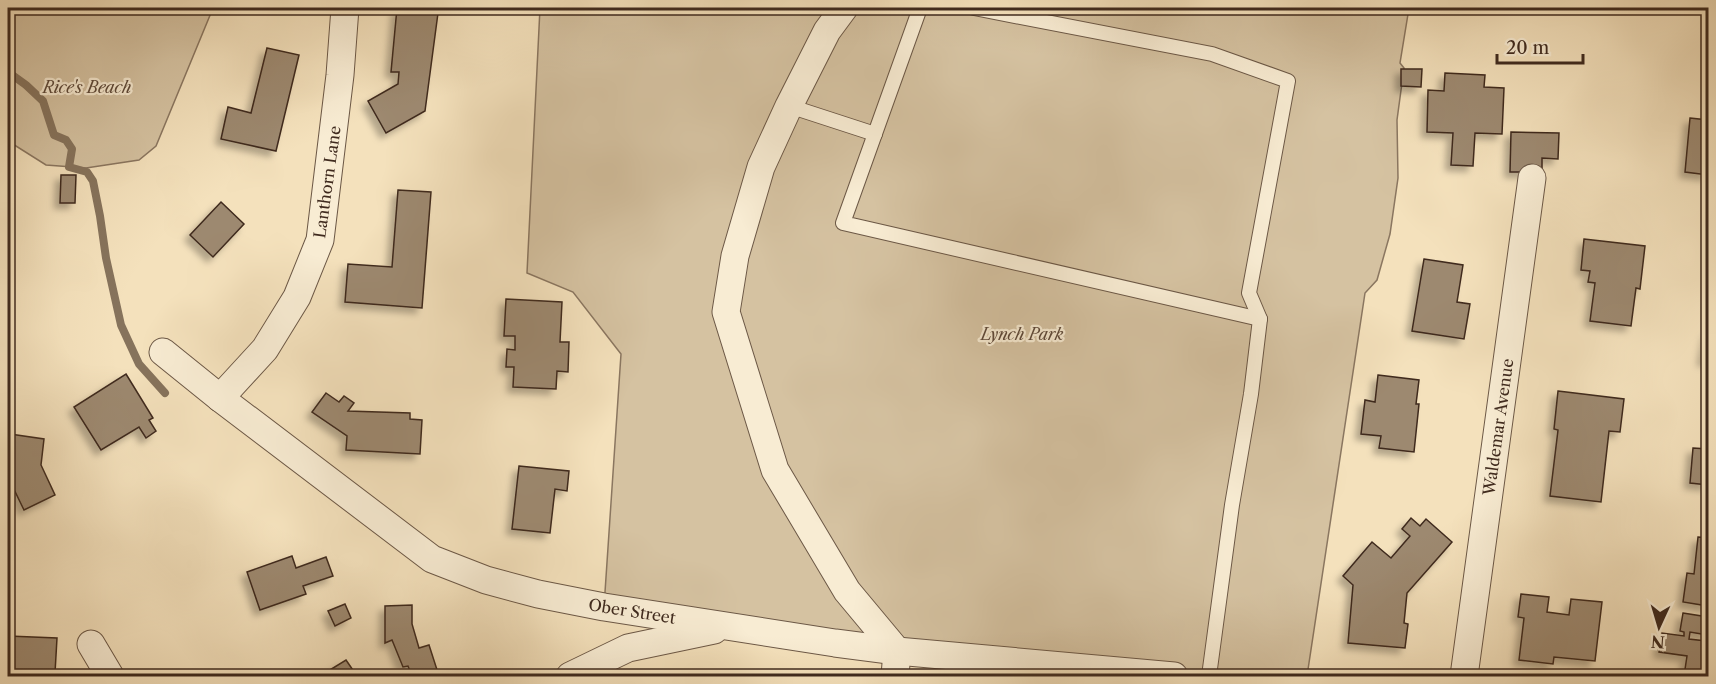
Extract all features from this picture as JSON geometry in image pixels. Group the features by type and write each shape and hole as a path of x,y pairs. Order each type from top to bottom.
{"street":[{"name":"Lanthorn Lane","path":"220,398 266,349 297,297 320,240 340,75 345,8"},
{"path":"844,8 827,31 761,167 735,256 726,312 775,470 847,591 896,664"},
{"name":"Waldemar Avenue","path":"1464,676 1533,178"},
{"name":"Ober Street","path":"163,352 432,559 486,580 538,594 626,611 732,626 896,664 1174,676"},
{"path":"570,676 606,667 628,648 732,626"},
{"path":"91,644 110,676"}],"lane":[{"path":"920,8 843,223 1260,320"},
{"path":"974,8 1212,54 1288,81 1249,293 1260,320 1209,676"},
{"path":"789,106 875,134"}],"green space":[{"name":"Rice's Beach","path":"8,8 213,8 156,146 139,160 86,168 46,165 8,141"},
{"name":"Lynch Park","path":"540,8 1409,8 1400,63 1404,68 1397,120 1398,178 1390,234 1377,280 1365,293 1307,676 1174,676 604,607 621,354 573,292 527,273"}],"building":[{"path":"397,8 438,13 425,111 386,133 368,101 398,84 399,72 391,72"},
{"path":"267,48 299,55 276,151 221,139 228,107 251,113"},
{"path":"1401,69 1422,69 1421,87 1401,86"},
{"path":"1445,73 1485,75 1484,87 1504,88 1502,134 1475,133 1473,166 1451,165 1453,133 1427,132 1428,90 1444,91"},
{"path":"1690,118 1708,120 1708,175 1685,172"},
{"path":"1511,132 1559,133 1558,159 1542,158 1542,172 1510,172"},
{"path":"61,175 76,175 75,203 60,203"},
{"path":"398,190 431,192 422,308 345,302 348,264 392,267"},
{"path":"221,202 244,224 213,257 190,235"},
{"path":"1584,239 1645,246 1640,289 1636,288 1631,326 1590,321 1595,283 1588,282 1590,271 1581,270"},
{"path":"1424,259 1463,265 1457,302 1470,304 1464,339 1412,331"},
{"path":"506,299 562,302 560,342 569,342 568,372 557,371 556,389 513,387 514,367 506,367 507,349 515,350 515,336 504,336"},
{"path":"1708,330 1708,361 1703,360"},
{"path":"126,374 153,418 149,420 156,431 146,438 139,427 101,450 74,407"},
{"path":"1378,375 1419,380 1414,452 1379,448 1381,436 1361,434 1365,400 1375,402"},
{"path":"1558,391 1624,399 1620,432 1609,431 1601,502 1550,496 1558,430 1554,429"},
{"path":"326,393 339,402 344,396 354,403 348,411 410,413 410,419 422,420 420,454 346,450 347,436 312,412"},
{"path":"10,434 44,439 41,465 55,495 24,510 8,477"},
{"path":"1693,448 1708,449 1708,485 1690,483"},
{"path":"519,466 569,471 567,491 555,489 550,533 512,529"},
{"path":"1411,518 1420,526 1426,519 1452,542 1407,593 1404,623 1408,624 1405,648 1348,643 1353,585 1343,576 1372,542 1391,558 1410,536 1402,529"},
{"path":"1698,537 1708,538 1708,606 1683,602 1687,573 1694,574"},
{"path":"292,556 296,568 326,557 333,576 303,586 306,594 260,610 247,572"},
{"path":"1521,594 1549,597 1547,612 1569,615 1571,599 1602,602 1595,661 1554,657 1553,664 1519,660 1524,618 1518,617"},
{"path":"345,604 351,618 335,626 328,611"},
{"path":"412,605 412,624 419,648 429,645 439,676 412,676 408,666 403,667 392,640 385,643 385,606"},
{"path":"1683,613 1708,617 1708,635 1690,632 1689,639 1706,641 1703,665 1708,665 1708,676 1684,676 1687,656 1659,652 1662,633 1684,636 1684,632 1680,631"},
{"path":"8,636 57,638 55,673 8,670"},
{"path":"346,660 357,676 320,676"}],"waterway":[{"path":"8,72 43,101 54,135 66,140 72,149 69,167 87,172 93,181 106,258 121,325 139,364 165,393"}]}
